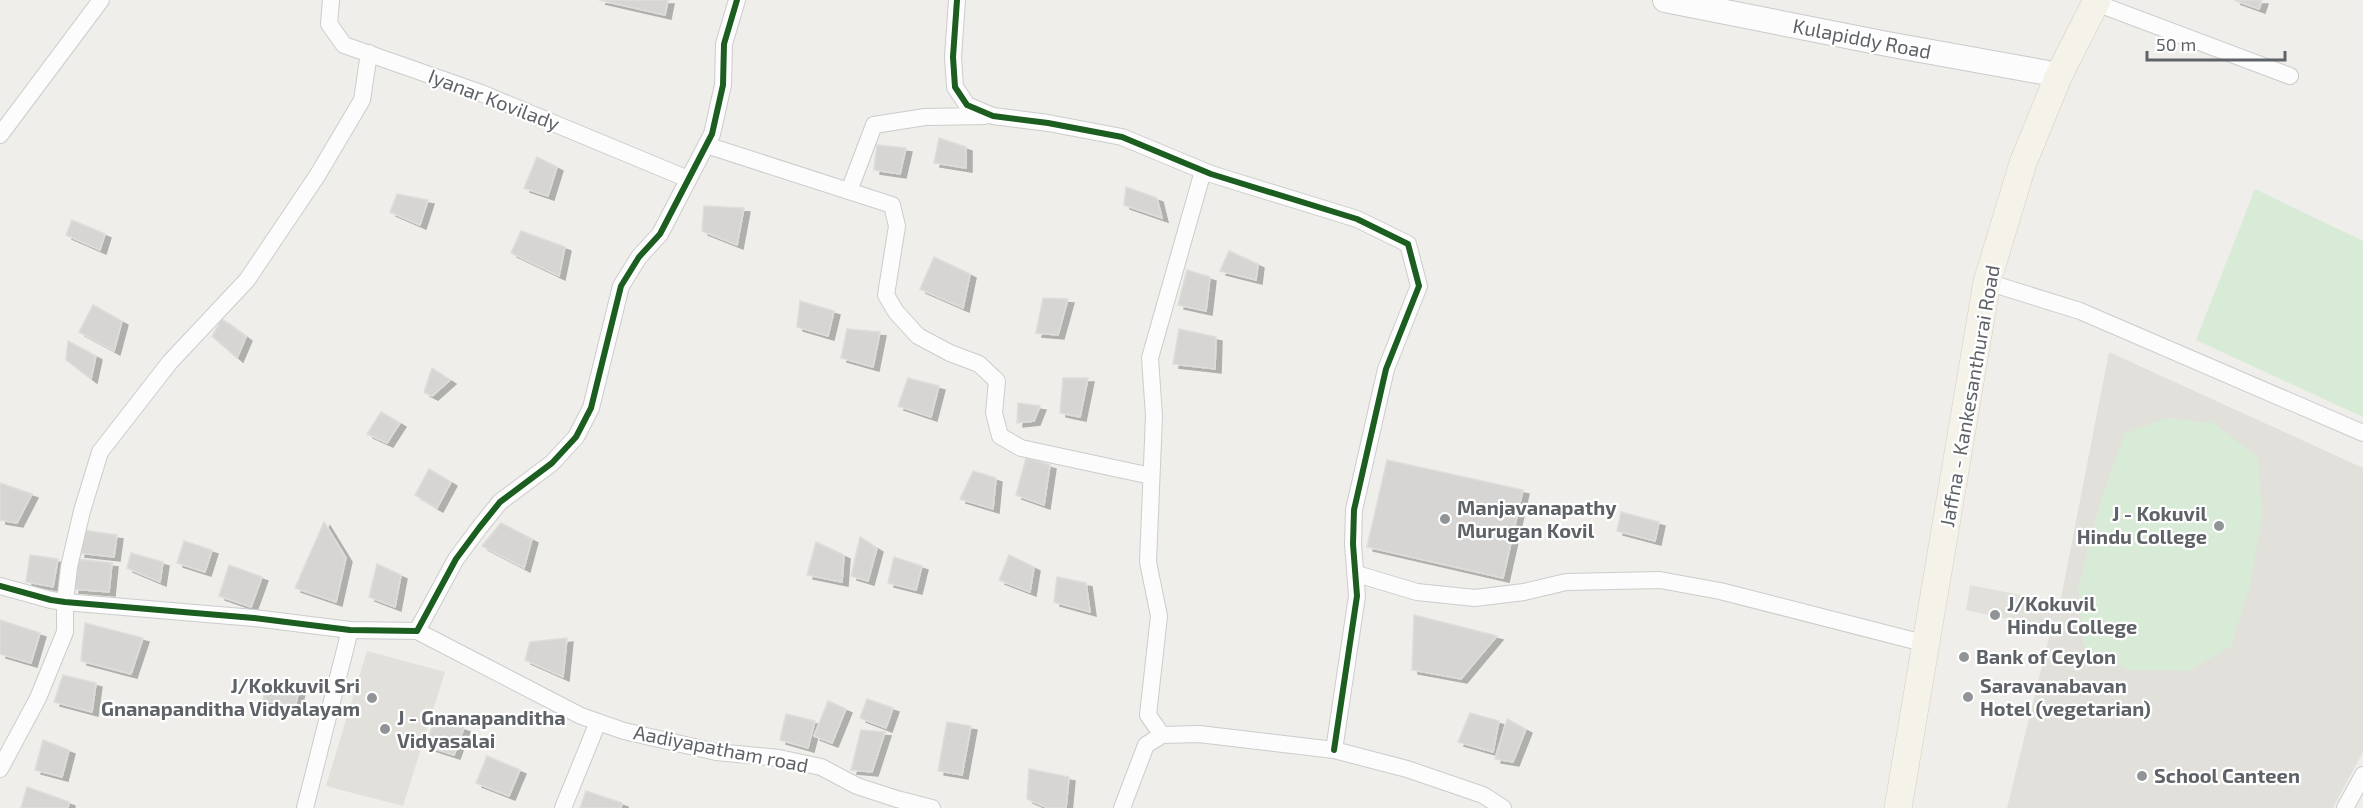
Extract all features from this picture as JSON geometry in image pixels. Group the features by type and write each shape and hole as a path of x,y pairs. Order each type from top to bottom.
{"main road":[{"name":"Kulapiddy Road","path":"1665,0 2059,75"},
{"name":"Jaffna - Kankesanthurai Road","path":"1898,808 1987,282 2023,163 2059,75 2097,2"}],"street":[{"path":"0,135 101,0"},
{"name":"Iyanar Kovilady","path":"331,0 329,24 344,45 482,93 688,179"},
{"path":"0,586 65,602 254,618 350,630 417,631 456,559 500,502 552,463 576,436 591,408 621,286 639,257 660,234 712,134 723,85 724,44 737,0"},
{"path":"957,0 953,57 955,87 967,105 993,116"},
{"path":"2097,2 2290,76"},
{"path":"0,769 38,698 65,632 65,602 69,567 82,511 100,452 170,362 253,271 317,176 362,100 369,53"},
{"path":"849,191 874,125 925,117 993,116 1048,123 1122,137 1203,171 1357,219 1408,244 1419,286 1386,369 1354,510 1353,544 1358,596 1334,750"},
{"path":"706,145 892,206 897,226 886,295 896,312 918,336 950,353 979,364 997,381 994,413 1000,436 1021,448 1151,476"},
{"path":"1161,735 1148,715 1159,616 1148,562 1154,416 1150,358 1203,171"},
{"path":"1987,282 2080,311 2363,433"},
{"path":"1357,574 1417,592 1476,598 1524,592 1566,582 1660,580 1720,591 1927,644"},
{"path":"305,808 350,630"},
{"name":"Aadiyapatham road","path":"417,631 581,716 624,731 716,752 779,758 821,767 857,786 897,800 932,808"},
{"path":"563,808 598,722"},
{"path":"1122,808 1146,745 1161,735 1199,734 1334,750 1407,769 1483,795 1503,808"},
{"path":"2345,808 2363,775"}],"shaded area":[{"name":"J - Kokuvil Hindu College","path":"2109,352 2363,468 2363,752 2333,808 2007,808 2051,629 1966,610 1970,585 2060,603"},
{"name":"J - Gnanapanditha Vidyasalai","path":"367,651 445,672 403,806 326,786"}],"green space":[{"path":"2255,189 2363,241 2363,417 2196,340"},
{"path":"2167,418 2214,423 2258,458 2262,516 2250,586 2231,646 2188,671 2128,670 2084,647 2078,590 2100,503 2125,433"}],"building":[{"path":"599,0 668,0 665,15"},
{"path":"2234,0 2262,0 2259,9"},
{"path":"939,138 966,147 966,168 934,163"},
{"path":"877,145 906,148 900,174 874,170"},
{"path":"537,157 557,167 548,196 524,188"},
{"path":"1126,187 1157,198 1162,218 1124,205"},
{"path":"397,194 428,200 420,225 390,212"},
{"path":"704,206 744,208 737,245 702,231"},
{"path":"72,220 105,234 100,250 66,235"},
{"path":"521,231 565,247 559,276 511,253"},
{"path":"1229,251 1258,264 1256,280 1220,271"},
{"path":"934,257 970,274 963,308 920,289"},
{"path":"1187,270 1210,277 1206,311 1178,305"},
{"path":"1043,298 1068,299 1058,335 1036,333"},
{"path":"800,301 834,311 828,336 797,327"},
{"path":"93,305 122,321 114,351 79,332"},
{"path":"222,319 246,337 237,358 212,336"},
{"path":"847,329 880,332 873,367 841,358"},
{"path":"1179,329 1216,337 1215,369 1173,364"},
{"path":"68,341 96,356 91,379 66,360"},
{"path":"432,368 450,380 432,396 424,392"},
{"path":"908,378 939,386 931,417 898,406"},
{"path":"1063,378 1088,378 1080,417 1060,413"},
{"path":"1018,403 1040,406 1034,421 1017,423"},
{"path":"381,412 400,423 387,443 367,434"},
{"path":"1026,458 1050,465 1044,505 1016,495"},
{"name":"Manjavanapathy Murugan Kovil","path":"1387,460 1523,490 1503,578 1367,547"},
{"path":"429,469 451,482 437,508 415,495"},
{"path":"973,471 996,478 993,509 960,499"},
{"path":"0,483 32,494 17,523 0,520"},
{"path":"1621,512 1659,522 1655,541 1617,531"},
{"path":"324,522 346,558 336,602 295,588"},
{"path":"501,523 532,539 524,568 482,546"},
{"path":"82,530 117,535 114,557 79,553"},
{"path":"860,537 877,548 868,581 851,576"},
{"path":"184,541 212,550 205,572 177,563"},
{"path":"816,542 844,555 842,582 807,575"},
{"path":"131,553 163,562 160,582 127,568"},
{"path":"30,555 58,559 53,587 26,582"},
{"path":"1009,555 1034,567 1030,592 999,580"},
{"path":"894,557 922,566 916,590 888,583"},
{"path":"76,559 112,563 109,592 73,589"},
{"path":"377,564 401,575 395,607 369,597"},
{"path":"229,565 262,577 251,607 219,596"},
{"path":"1057,577 1086,583 1090,612 1054,602"},
{"path":"1414,615 1497,636 1461,679 1412,670"},
{"path":"0,620 40,633 31,663 0,654"},
{"path":"85,623 143,638 131,674 81,661"},
{"path":"567,638 563,677 525,660 530,642"},
{"path":"63,675 96,683 92,712 54,702"},
{"path":"267,683 299,690 295,707 263,700"},
{"path":"867,699 893,708 886,728 860,718"},
{"path":"828,701 846,709 832,743 814,736"},
{"path":"1470,713 1499,721 1493,752 1458,742"},
{"path":"786,714 815,721 808,748 780,740"},
{"path":"435,718 464,728 454,755 426,746"},
{"path":"1507,719 1526,729 1513,762 1495,759"},
{"path":"947,722 971,726 962,775 938,771"},
{"path":"861,730 885,732 872,772 851,770"},
{"path":"43,740 69,750 62,777 35,770"},
{"path":"487,756 520,770 509,796 476,783"},
{"path":"1029,769 1069,777 1066,808 1048,808 1027,799"},
{"path":"27,787 69,802 68,808 21,808"},
{"path":"586,791 622,803 621,808 580,808"}],"cycle path":[{"path":"0,586 65,602 254,618 350,630 417,631 456,559 479,528 500,502 552,463 576,437 591,408 621,286 639,257 660,234 712,134 723,85 724,44 737,0"},
{"path":"957,0 953,57 955,87 967,105 993,116 1048,123 1122,137 1211,174 1357,219 1408,244 1419,286 1386,369 1354,510 1353,544 1357,596 1334,750"}],"place":[{"name":"Manjavanapathy Murugan Kovil","path":"1445,519"},
{"name":"J - Kokuvil Hindu College","path":"2219,526"},
{"name":"J/Kokuvil Hindu College","path":"1995,615"},
{"name":"Bank of Ceylon","path":"1964,657"},
{"name":"Saravanabavan Hotel (vegetarian)","path":"1968,697"},
{"name":"J/Kokkuvil Sri Gnanapanditha Vidyalayam","path":"372,698"},
{"name":"J - Gnanapanditha Vidyasalai","path":"385,729"},
{"name":"School Canteen","path":"2142,776"}]}
